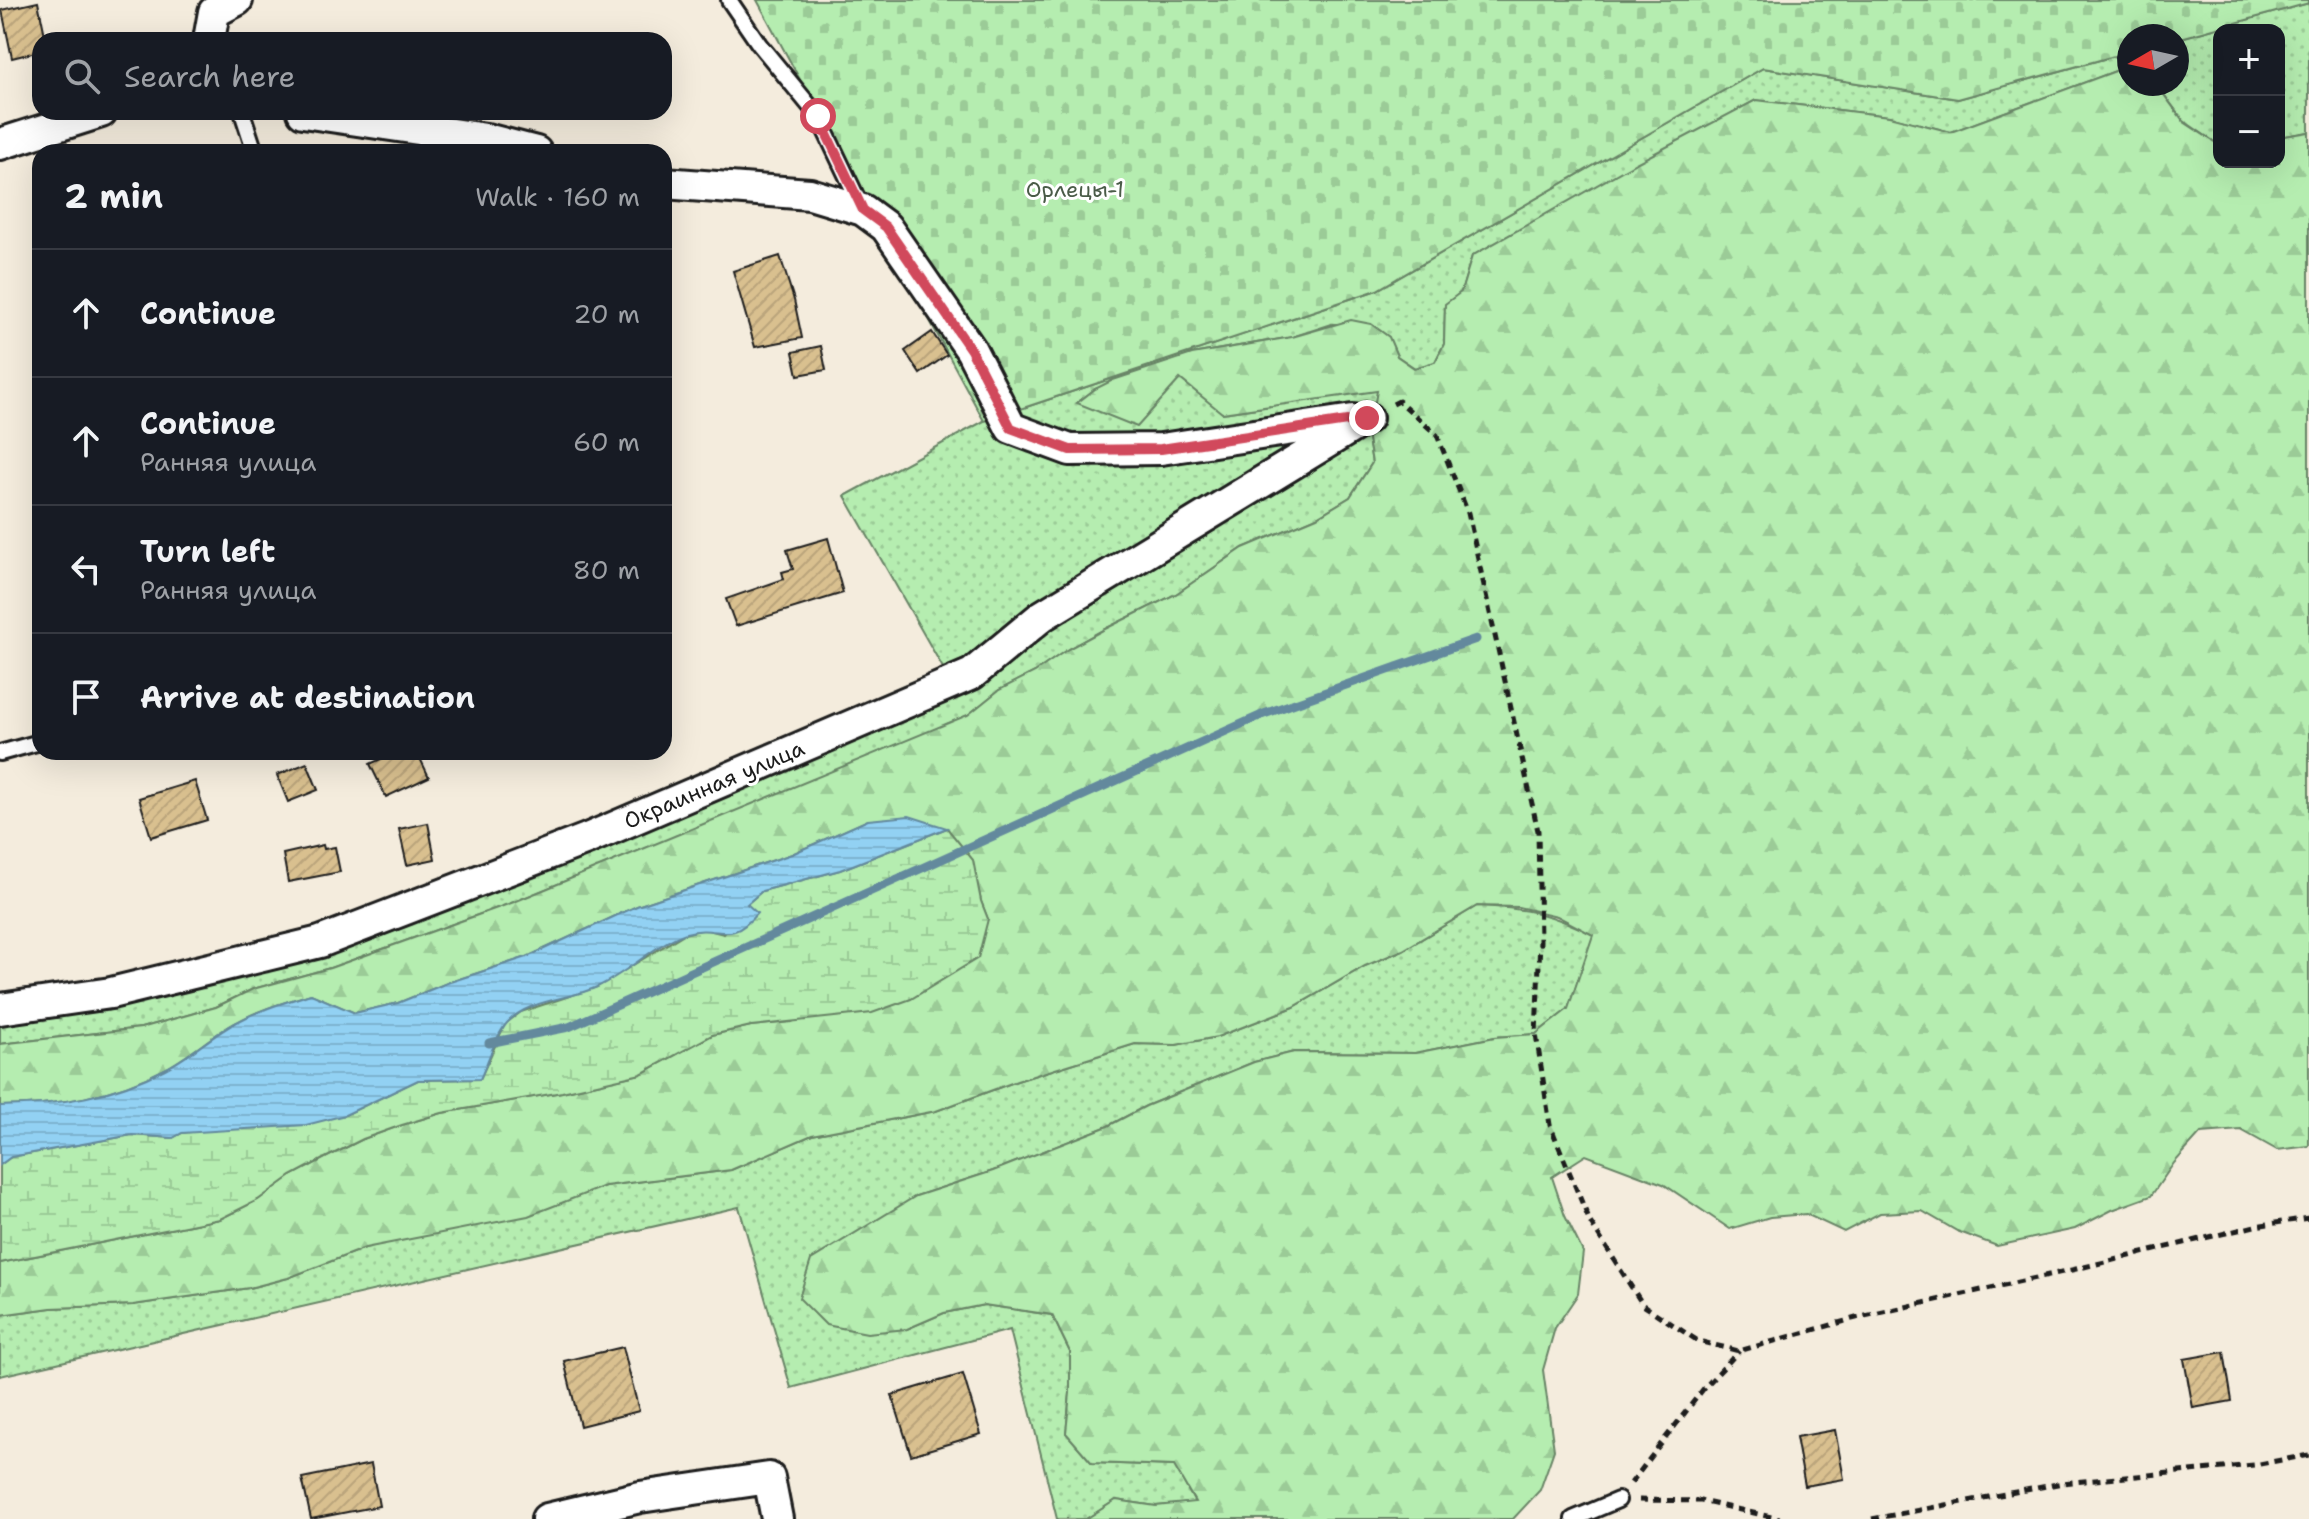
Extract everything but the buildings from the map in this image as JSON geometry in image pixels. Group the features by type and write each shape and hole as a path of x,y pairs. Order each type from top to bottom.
{"street":[{"path":"0,144 76,120"},
{"path":"357,120 505,144"},
{"path":"672,184 810,194 863,210 886,227 971,350 1011,428 1070,450 1161,449 1367,418"},
{"name":"Окраинная улица","path":"0,1009 111,993 320,942 587,839 972,674 1042,616 1367,418"},
{"path":"547,1519 640,1497 769,1478 777,1519"}],"lane":[{"path":"729,0 759,44 818,116 863,210"},
{"path":"245,120 252,144"},
{"path":"0,753 32,744"},
{"path":"1573,1519 1618,1500"}],"path":[{"path":"1367,418 1399,401 1437,435 1468,513 1538,831 1540,941 1536,1034 1550,1125 1590,1222 1643,1305 1698,1341 1739,1351 1856,1318 2255,1226 2309,1218"},
{"path":"1618,1500 1704,1388 1739,1351"},
{"path":"1872,1519 2063,1483 2254,1465 2309,1455"},
{"path":"1618,1500 1701,1501 1780,1519"}],"green space":[{"name":"Орлецы-1","path":"757,0 2309,0 2309,3 2232,24 2213,24 2213,29 2189,36 2189,24 2117,24 2117,55 1958,99 1763,68 1377,290 984,421"},
{"path":"2309,3 2309,132 2285,136 2285,24 2232,24"},
{"path":"2213,29 2213,141 2184,121 2165,96 2189,96 2189,36"},
{"path":"2117,55 2117,70 1951,132 1889,116 1756,100 1472,256 1461,292 1445,305 1444,344 1435,362 1415,368 1397,356 1388,337 1371,324 1332,324 1292,337 1192,354 1095,389 1077,403 1180,378 1223,413 1378,390 1368,439 1372,463 1350,497 1317,517 1243,548 1176,594 1103,630 999,690 968,715 890,749 514,902 330,968 253,989 216,1007 141,1028 0,1044 0,1020 106,1011 324,951 959,696 845,496 984,421 1377,290 1763,68 1958,99"},
{"path":"2117,70 2117,96 2165,96 2184,122 2213,141 2213,168 2285,168 2285,136 2309,132 2309,1146 2277,1150 2241,1130 2201,1133 2174,1163 2151,1196 2112,1210 2075,1229 1997,1246 1957,1231 1922,1211 1880,1213 1844,1232 1806,1214 1770,1217 1730,1229 1663,1184 1586,1155 1552,1177 1565,1216 1583,1252 1578,1294 1555,1328 1543,1370 1554,1450 1540,1490 1513,1519 1086,1519 1116,1500 1156,1506 1195,1502 1174,1466 1092,1463 1066,1433 1070,1352 1052,1315 984,1305 944,1313 907,1329 867,1333 826,1325 799,1298 811,1260 916,1196 993,1171 1108,1126 1146,1106 1254,1062 1294,1052 1415,1053 1495,1037 1536,1034 1568,1009 1593,935 1557,916 1518,907 1477,906 1403,950 1365,966 1294,1007 1217,1037 1176,1045 1135,1044 1017,1081 936,1111 812,1135 731,1170 605,1186 528,1216 365,1248 288,1278 249,1288 133,1305 51,1308 0,1315 0,1263 220,1219 258,1200 291,1176 327,1157 363,1139 402,1125 442,1113 562,1092 640,1074 712,1035 751,1026 792,1022 988,919 972,860 868,820 792,854 637,906 527,957 398,1003 355,1013 311,994 273,1006 246,1017 174,1064 145,1079 105,1093 43,1104 0,1106 0,1044 141,1028 216,1007 253,989 330,968 514,902 968,715 999,690 1103,630 1176,594 1243,548 1317,517 1350,497 1372,463 1368,439 1377,391 1222,413 1180,379 1137,427 1077,403 1113,380 1192,354 1292,337 1351,320 1371,324 1389,337 1397,356 1414,368 1435,362 1444,344 1445,304 1461,292 1472,256 1636,163 1756,100 1889,116 1951,132"},
{"path":"947,828 973,860 988,919 978,958 911,999 872,1013 751,1026 712,1035 641,1074 562,1092 442,1113 363,1139 291,1176 258,1200 220,1219 0,1263 0,1165 11,1157 132,1135 172,1138 182,1133 345,1115 418,1080 480,1079 505,1024 521,1012 597,987 684,934 704,929 724,934 747,904 762,891 840,870"},
{"path":"1477,906 1537,913 1594,935 1568,1009 1536,1034 1495,1037 1415,1053 1294,1052 1254,1062 1146,1106 1108,1126 993,1171 916,1196 907,1329 944,1313 984,1305 1052,1315 1070,1352 1066,1433 1092,1463 1175,1466 1195,1503 1156,1506 1116,1500 1086,1519 1057,1519 1010,1330 791,1388 739,1207 0,1376 0,1315 51,1308 133,1305 249,1288 288,1278 365,1248 567,1199 605,1186 731,1170 812,1135 936,1111 1017,1081 1135,1044 1176,1045 1217,1037 1294,1007 1365,966 1403,950"}],"water":[{"path":"909,816 947,828 840,870 762,891 747,904 757,913 738,929 731,932 686,933 597,987 526,1009 503,1029 480,1079 418,1080 345,1115 306,1125 182,1133 173,1138 132,1135 11,1157 0,1165 0,1106 85,1098 145,1079 175,1064 246,1017 311,994 355,1013 398,1003 527,957 637,906 792,854 868,820"}],"waterway":[{"path":"489,1043 569,1027 1264,714 1476,639"}],"route":[{"path":"818,116 863,210 886,227 971,350 1011,428 1070,450 1161,449 1367,418"}]}
